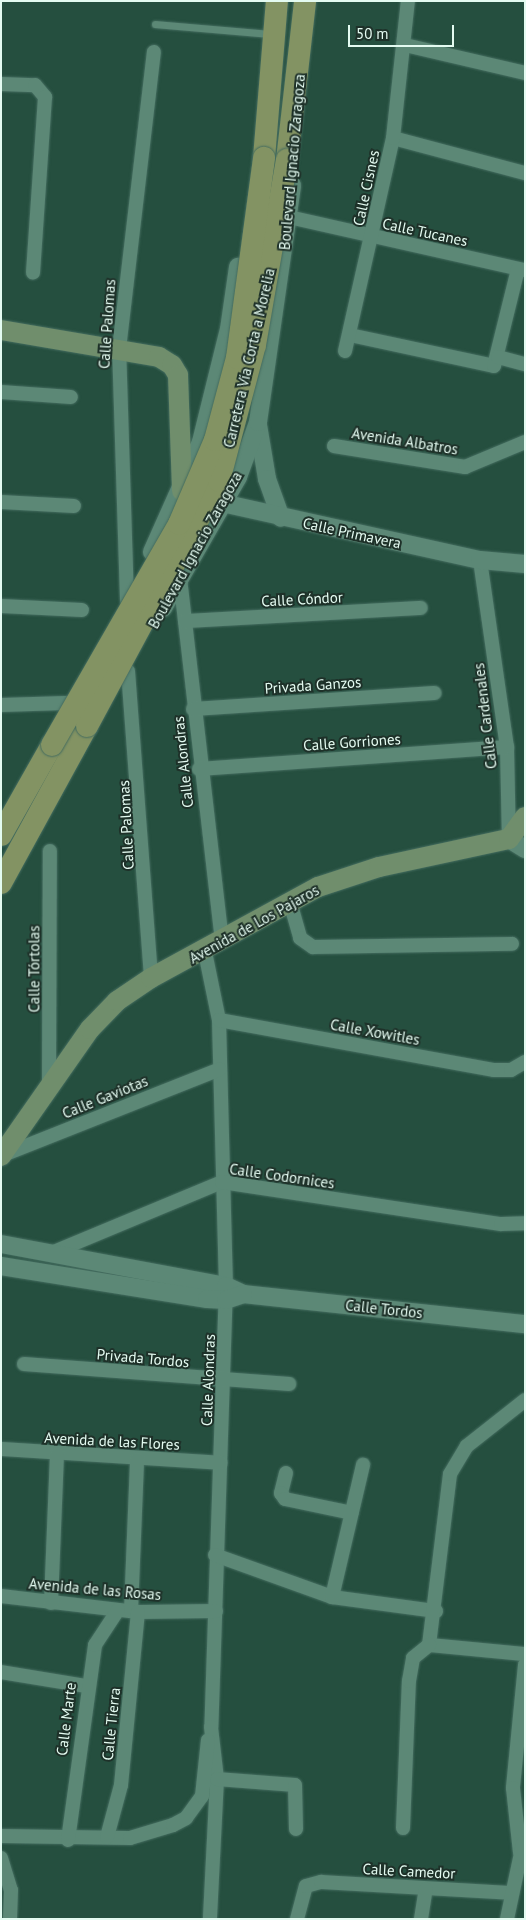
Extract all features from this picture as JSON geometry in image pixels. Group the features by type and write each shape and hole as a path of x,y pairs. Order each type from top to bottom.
{"main road":[{"name":"Boulevard Ignacio Zaragoza","path":"270,70 277,1"},
{"name":"Boulevard Ignacio Zaragoza","path":"300,73 305,1"},
{"name":"Carretera Vía Corta a Morelia","path":"24,794 179,524 215,440 237,358 264,158 270,70"},
{"name":"Carretera Vía Corta a Morelia","path":"41,810 219,481 255,345 300,73"},
{"path":"1,330 159,357 178,375 182,491"},
{"name":"Boulevard Ignacio Zaragoza","path":"4,826 24,794"},
{"name":"Boulevard Ignacio Zaragoza","path":"1,883 41,810"},
{"path":"517,844 525,817"},
{"name":"Avenida de Los Pajaros","path":"49,1088 90,1029 117,1001 151,978 205,952 318,887 379,866 517,844"},
{"path":"2,1155 49,1088"}],"street":[{"name":"Calle Cisnes","path":"346,351 373,238 393,138 405,45 408,1"},
{"path":"405,45 525,73"},
{"name":"Calle Palomas","path":"127,600 119,349 154,52"},
{"name":"Boulevard Ignacio Zaragoza","path":"24,794 34,760 127,600 182,491 201,442 229,329 270,70"},
{"name":"Boulevard Ignacio Zaragoza","path":"41,810 65,780 224,504 258,422 289,217 300,73"},
{"path":"1,84 34,85 45,97 33,273"},
{"path":"393,138 525,172"},
{"name":"Calle Tucanes","path":"289,217 373,238 522,270"},
{"path":"496,362 522,270"},
{"path":"350,335 496,362 525,364"},
{"path":"1,392 71,397"},
{"path":"258,422 267,479 281,518"},
{"name":"Avenida Albatros","path":"334,446 465,468 525,442"},
{"name":"Calle Primavera","path":"182,491 281,518 480,560 525,564"},
{"path":"1,502 74,506"},
{"name":"Calle Cardenales","path":"480,560 507,747 517,844"},
{"name":"Calle Alondras","path":"180,578 199,770 222,941"},
{"path":"1,606 82,610"},
{"name":"Calle Cóndor","path":"185,621 421,608"},
{"name":"Calle Palomas","path":"128,671 151,978"},
{"name":"Privada Ganzos","path":"193,709 434,693"},
{"path":"1,705 66,703"},
{"name":"Calle Gorriones","path":"199,770 507,747"},
{"name":"Calle Tórtolas","path":"49,1088 50,851"},
{"path":"290,902 300,938 313,947 512,944"},
{"name":"Calle Alondras","path":"205,952 219,1020 226,1293 226,1381 215,1555 216,1611 211,1727 217,1778 210,1919"},
{"name":"Calle Xowitles","path":"219,1020 494,1070 511,1070 525,1062"},
{"name":"Calle Gaviotas","path":"2,1155 220,1069"},
{"name":"Calle Codornices","path":"50,1254 222,1182 523,1224"},
{"name":"Calle Tordos","path":"1,1244 226,1293"},
{"name":"Calle Tordos","path":"1,1266 226,1293 525,1324"},
{"name":"Privada Tordos","path":"24,1364 226,1381 289,1384"},
{"path":"403,1828 409,1681 413,1658 429,1645 436,1611 450,1474 456,1460 525,1400"},
{"name":"Avenida de las Flores","path":"1,1449 221,1463"},
{"path":"51,1603 57,1454"},
{"name":"Calle Tierra","path":"107,1837 121,1785 137,1459"},
{"path":"332,1597 363,1465"},
{"path":"286,1473 281,1493 285,1499 352,1513"},
{"path":"215,1555 332,1597 436,1611"},
{"name":"Avenida de las Rosas","path":"1,1596 129,1611 216,1611"},
{"name":"Calle Marte","path":"68,1840 86,1686 95,1645 129,1611"},
{"path":"429,1645 525,1654"},
{"path":"522,1852 512,1788 525,1665"},
{"path":"1,1672 86,1686"},
{"path":"1,1836 68,1840 154,1832 194,1809 202,1796 211,1727"},
{"path":"217,1778 295,1785 296,1829"},
{"path":"508,1919 510,1893 525,1838"},
{"path":"1,1858 11,1890 10,1919"},
{"name":"Calle Camedor","path":"297,1919 298,1902 306,1886 321,1882 510,1893"},
{"path":"421,1919 426,1888"}],"lane":[{"path":"155,24 273,34"}]}
